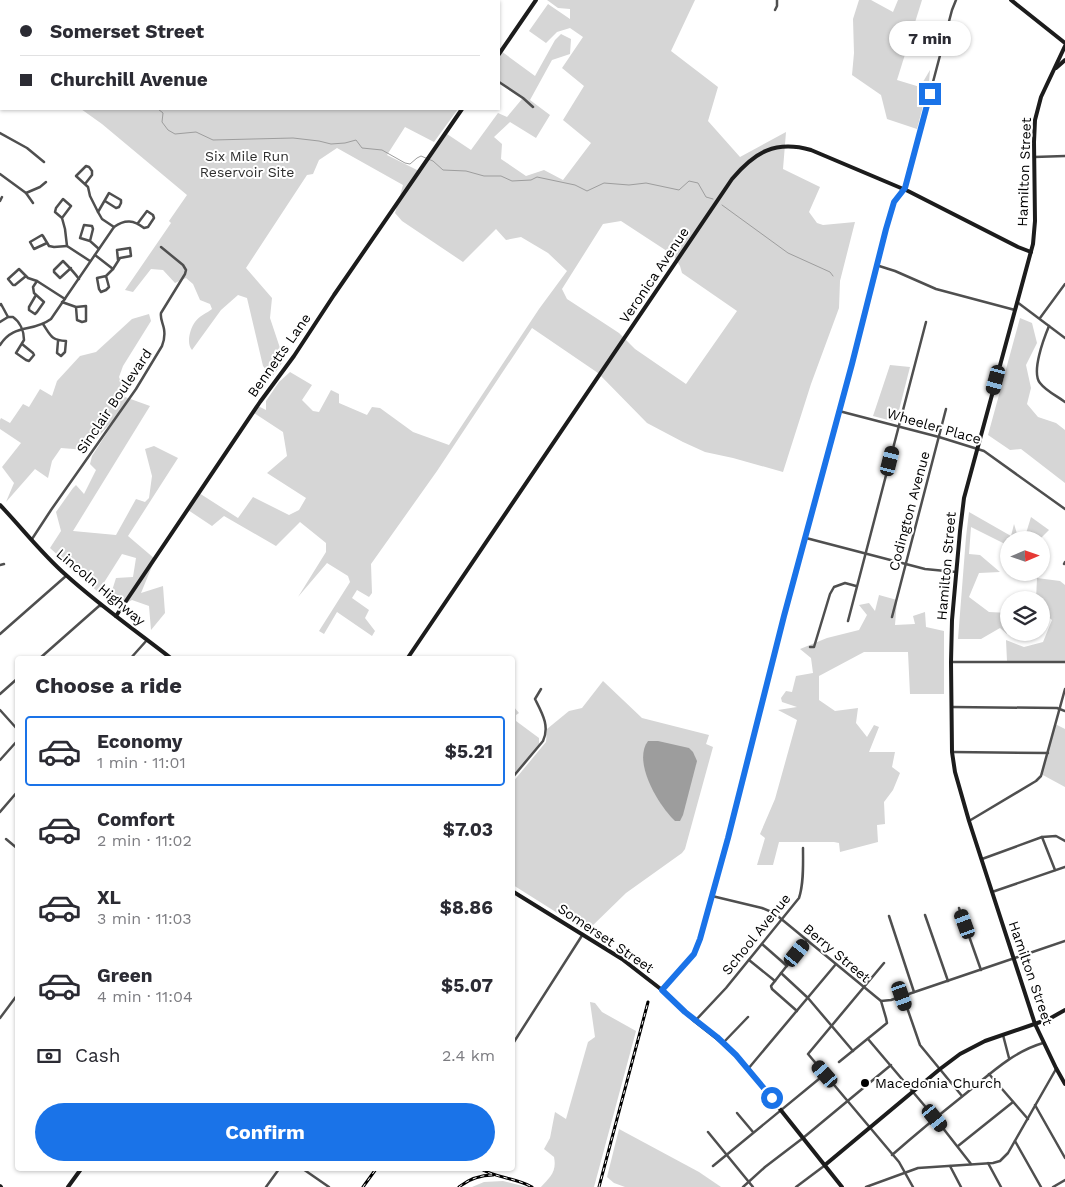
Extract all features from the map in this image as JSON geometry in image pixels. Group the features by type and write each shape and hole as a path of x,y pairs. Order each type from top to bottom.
{"main road":[{"path":"500,53 536,0"},
{"path":"1011,0 1065,44"},
{"name":"Hamilton Street","path":"1065,44 1038,108 1034,157 1035,221 1031,252 964,498 952,620 951,662 952,752 955,772 981,859 1035,1024 1065,1084"},
{"path":"1054,69 1065,60"},
{"name":"Bennetts Lane","path":"116,616 260,402 294,356 461,110"},
{"name":"Veronica Avenue","path":"409,656 732,179 749,161 760,153 773,148 788,146 811,150 905,190 1031,252"},
{"name":"Lincoln Highway","path":"0,505 66,576 168,656"},
{"name":"Somerset Street","path":"515,893 622,959 723,1042 748,1069 842,1187"},
{"path":"825,1165 960,1054 976,1045 1054,1017 1065,1010"},
{"path":"68,1187 80,1171"}],"street":[{"path":"775,10 777,0"},
{"path":"662,990 698,948 852,364 876,264 892,206 905,190 956,0"},
{"path":"500,83 533,107"},
{"path":"0,133 27,148 44,162"},
{"path":"1034,157 1065,156"},
{"path":"84,184 92,175 92,170 86,166 76,176 84,184 88,187 90,196 102,219 114,227"},
{"path":"0,174 26,193 33,203"},
{"path":"26,193 46,182"},
{"path":"98,212 104,201 109,193 121,200 121,203 116,208 104,201"},
{"path":"0,201 2,197"},
{"path":"62,218 71,206 63,199 55,212 62,218 67,246"},
{"path":"0,345 11,333 43,324 51,319 114,227 132,221 144,228 148,227 154,218 153,215 147,211 138,223"},
{"path":"90,241 93,229 92,226 86,224 80,238 90,241 99,249"},
{"path":"47,243 34,249 30,242 42,235 49,246 67,246 91,261"},
{"name":"Sinclair Boulevard","path":"32,539 136,389 162,346 164,340 162,313 186,270 183,265 161,247"},
{"path":"106,276 109,288 100,292 97,278 106,276 120,258 131,256 130,248 117,250 118,260"},
{"path":"95,255 113,269"},
{"path":"71,268 60,278 54,272 63,261 71,268 79,279"},
{"path":"876,264 936,288 1015,310"},
{"path":"26,276 15,285 8,279 19,269 26,276 65,299"},
{"path":"36,295 29,307 29,310 35,314 44,302 34,293 33,287 37,281"},
{"path":"1040,318 1065,284"},
{"path":"62,302 76,307 86,306 86,321 77,320 76,307"},
{"path":"1017,302 1065,338"},
{"path":"0,305 8,317"},
{"path":"0,322 8,317 15,317 24,335 24,340 16,353 30,361 34,355 22,344"},
{"path":"848,620 926,322"},
{"path":"43,324 53,338 66,342 65,352 61,356 57,354 58,340"},
{"path":"1049,326 1036,370 1037,376 1043,386 1065,402"},
{"name":"Codington Avenue","path":"892,617 946,409"},
{"name":"Wheeler Place","path":"839,410 977,448 990,454 1065,509"},
{"path":"806,538 906,564 933,570 956,572"},
{"path":"0,565 4,564"},
{"path":"0,634 66,576"},
{"path":"810,647 814,647 830,594 834,587 845,583 856,586"},
{"path":"42,656 99,606 102,606"},
{"path":"133,656 147,640"},
{"path":"951,662 1065,662"},
{"path":"0,694 15,681"},
{"path":"515,774 545,737 546,723 535,699 541,688"},
{"path":"969,821 1036,781 1041,776 1065,690"},
{"path":"951,707 1060,708 1065,711"},
{"path":"0,710 15,727"},
{"path":"0,760 15,743"},
{"path":"952,752 1048,753"},
{"path":"0,812 15,794"},
{"path":"981,859 1042,837 1056,836 1065,841"},
{"path":"1042,837 1055,870"},
{"path":"6,839 15,846"},
{"name":"School Avenue","path":"696,1021 749,960 798,898 801,891 803,848"},
{"path":"992,892 1065,867"},
{"name":"Berry Street","path":"712,896 762,908 774,913 881,1001"},
{"path":"959,908 981,970"},
{"path":"925,915 948,981"},
{"path":"889,916 914,992"},
{"path":"515,1040 582,934"},
{"path":"797,1011 771,986 807,940"},
{"path":"839,1062 887,1024 881,1001 948,981 1065,941"},
{"path":"762,944 787,966"},
{"path":"749,960 775,981"},
{"path":"884,963 808,1054 899,1162 912,1187"},
{"path":"748,1069 836,964"},
{"path":"780,973 808,998 853,1051"},
{"path":"902,996 918,1041 962,1096"},
{"path":"0,1018 15,998"},
{"path":"723,1042 748,1017"},
{"path":"1003,1035 1009,1058"},
{"path":"868,1039 972,1164"},
{"path":"892,1154 1009,1058 1030,1047 1043,1043"},
{"path":"743,1187 891,1065"},
{"path":"866,1187 927,1167 1000,1161 1015,1142 1056,1069"},
{"path":"713,1166 825,1074"},
{"path":"989,1074 1028,1119"},
{"path":"958,1146 1012,1102"},
{"path":"1035,1105 1065,1158"},
{"path":"737,1113 753,1132"},
{"path":"708,1132 753,1187"},
{"path":"1015,1142 1040,1185 1034,1187"},
{"path":"988,1163 1001,1187"},
{"path":"797,1187 825,1165"},
{"path":"949,1166 961,1187"},
{"path":"266,1187 278,1171"},
{"path":"306,1171 329,1187"},
{"path":"1052,1187 1065,1180"}],"green space":[{"name":"Six Mile Run Reservoir Site","path":"547,0 695,0 671,51 718,87 708,121 740,157 786,132 783,169 820,187 809,212 817,223 823,225 855,222 840,281 839,308 811,384 783,472 705,452 647,423 598,373 532,328 437,471 371,564 372,593 369,597 357,590 352,598 369,610 365,618 375,631 372,636 337,612 324,634 319,631 350,582 348,576 327,563 298,597 326,552 326,543 300,522 276,546 224,516 212,526 188,510 199,493 238,518 253,497 289,515 299,510 306,498 267,473 287,456 283,432 254,413 258,406 266,410 266,401 279,382 290,372 312,385 302,400 313,411 319,412 331,390 339,394 339,403 367,415 372,407 380,408 413,432 449,445 539,309 567,271 548,253 521,237 506,240 496,229 463,262 402,221 395,213 403,185 337,148 319,160 313,174 307,175 246,268 272,298 270,318 284,360 272,377 263,366 247,298 238,295 221,310 192,350 189,340 193,325 212,309 210,304 200,300 193,284 186,278 175,283 163,270 151,269 133,292 125,290 171,223 169,221 187,195 82,110 457,110 434,142 405,127 387,155 421,172 447,134 471,150 498,113 507,117 522,99 500,84 501,51 535,76 555,40 561,34 571,39 570,54 552,60 530,100 550,115 536,138 510,122 494,137 502,144 501,159 526,176 544,170 563,180 591,143 563,120 584,86 562,68 583,37 570,28 557,32 546,43 529,31 548,4 570,19 570,9 558,8","holes":["621,221 673,255 682,273 737,311 686,384 635,349 619,333 567,299 562,289 603,224"]},
{"path":"859,0 871,0 893,12 898,0 922,0 897,80 920,87 930,70 929,83 917,129 887,119 881,95 852,75 854,53 853,19"},
{"path":"149,314 151,321 123,366 119,377 125,397 150,406 73,531 116,535 136,499 145,502 149,498 152,476 145,449 154,446 178,458 128,536 155,559 141,593 163,586 165,613 151,630 149,606 132,600 121,606 110,597 116,578 133,577 136,558 122,554 98,592 50,548 61,531 56,512 76,485 84,494 96,470 90,464 92,456 119,414 86,450 61,448 52,461 48,478 35,469 6,502 14,483 2,467 21,443 0,429 1,418 10,423 23,404 29,407 40,389 52,396 57,381 80,356 96,352 132,319"},
{"path":"1020,318 1032,323 1037,343 1026,365 1031,388 1027,404 1038,417 1056,423 1065,430 1065,483 1021,449 1010,450 988,435"},
{"path":"890,365 910,367 896,422 873,416"},
{"path":"969,512 1002,531 1000,531 1000,542 971,527 969,554 980,555 1000,572 979,573 969,597 989,612 1000,613 1000,628 981,639 958,639"},
{"path":"1031,517 1049,530 1048,531 1027,531"},
{"path":"1037,581 1060,581 1065,585 1065,662 1007,661 1006,641 1024,647 1050,641 1050,625 1052,620 1050,618 1050,591 1036,591"},
{"path":"879,595 897,600 895,625 915,624 913,616 925,612 926,627 944,631 944,694 910,694 908,652 864,652 819,676 819,700 835,711 858,708 856,723 867,737 874,725 879,727 869,752 895,752 892,767 900,773 893,790 884,802 885,824 877,825 878,842 840,852 839,843 834,842 779,842 773,865 757,865 765,838 760,834 775,799 797,720 778,710 797,707 782,702 781,698 786,691 792,692 796,676 813,673 811,658 800,649 827,638 859,630 867,615 859,605 869,603 875,611"},
{"path":"603,681 642,718 709,735 706,744 713,747 685,849 626,893 586,931 515,886 515,779 546,742 547,729 569,711 582,708"},
{"path":"515,708 519,713 516,715 516,721 539,738 539,744 515,774"},
{"path":"1055,724 1065,729 1065,787 1041,774"},
{"path":"590,1002 595,1003 602,1012 636,1031 594,1187 541,1187 554,1170 554,1157 544,1149 550,1138 555,1112 566,1119 588,1042 595,1037"},
{"path":"619,1129 699,1172 721,1187 625,1187 614,1183 607,1177"},
{"path":"503,1181 527,1187 472,1187 484,1182"}],"shaded area":[{"path":"648,741 658,741 689,748 697,761 680,821 675,821 662,805 655,795 645,772 643,760 644,750"}],"waterway":[{"path":"159,110 163,113 162,122 168,130 175,134 196,132 213,140 293,138 331,144 356,140 362,148 382,150 405,163 410,164 421,156 433,161 443,170 466,171 484,176 501,176 512,181 531,180 537,177 575,185 587,191 604,183 629,185 646,183 679,190 689,181 698,183 706,197 713,199"},
{"path":"722,205 788,253 830,272 833,276"}],"railway":[{"path":"599,1187 648,1002"},
{"path":"363,1187 375,1171"},
{"path":"486,1171 532,1187"},
{"path":"459,1187 475,1178 493,1175"}],"place":[{"name":"Macedonia Church","path":"865,1083"}],"route":[{"path":"772,1098 736,1055 662,990 698,948 852,364 876,264 892,206 905,188 930,94"}]}
